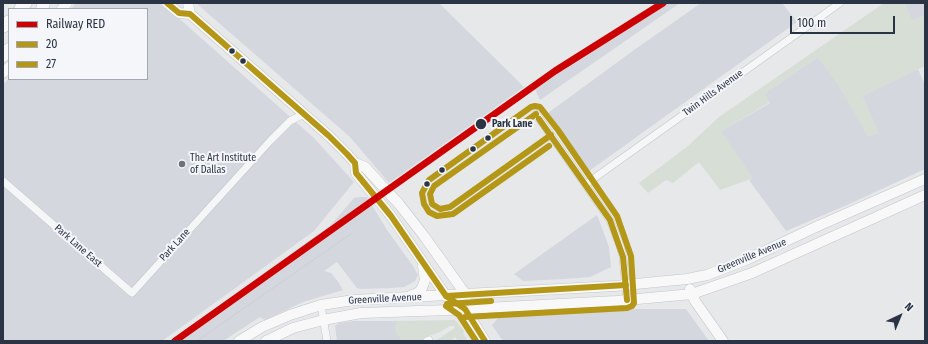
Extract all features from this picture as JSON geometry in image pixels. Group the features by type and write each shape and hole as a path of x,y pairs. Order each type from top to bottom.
{"main road":[{"path":"167,3 179,12 190,14 329,136 355,164 365,167 399,204 466,294 465,309"},
{"path":"188,3 190,14"},
{"path":"355,164 356,173 391,216 446,296 465,309 486,341"},
{"name":"Greenville Avenue","path":"239,341 262,327 290,315 321,305 354,300 626,285 687,279 707,275 748,260 818,226 925,179"},
{"path":"914,185 922,196"},
{"name":"Greenville Avenue","path":"266,341 293,328 361,313 627,300 692,294 752,273 922,196"},
{"path":"818,226 822,241"},
{"path":"403,298 413,295 422,288 425,280 423,262"},
{"path":"687,279 698,306 723,341"}],"street":[{"name":"Twin Hills Avenue","path":"586,184 840,3"},
{"name":"Park Lane","path":"132,293 270,141 290,122 304,114"},
{"path":"536,114 610,220 616,233 623,257 627,300"},
{"name":"Park Lane East","path":"3,181 132,293"},
{"path":"321,305 327,341"}],"shaded area":[{"path":"76,3 159,3 174,14 314,138 354,182 314,231 162,341 3,341 3,85 8,79 148,80 148,8 72,8"},
{"path":"196,3 439,3 524,87 389,183 350,137"},
{"path":"656,3 680,3 540,100 532,83"},
{"path":"701,3 782,3 797,22 589,171 548,113"},
{"path":"884,3 904,3 912,20 925,15 925,66 862,96 879,133 868,137 835,80 818,57 764,94 770,102 721,131 753,178 720,190 699,162 673,183 666,180 648,193 639,183 688,146 719,117"},
{"path":"904,3 925,3 925,15 912,21"},
{"path":"818,57 878,132 862,96 918,69 925,85 925,169 786,231 749,180 752,179 721,131 770,103 764,94"},
{"path":"367,197 387,230 413,266 418,275 415,281 404,287 361,289 357,288 337,262 324,271 331,273 343,290 303,302 265,320 260,317 223,341 169,341 331,225 354,198"},
{"path":"597,215 609,247 611,267 590,277 564,279 523,281 514,274"},
{"path":"630,309 686,309 709,341 503,341 492,325 499,317"},
{"path":"455,320 464,331 463,333 467,339 466,341 458,341 455,337 450,341 435,341 455,328 454,326 450,326 440,332 426,337 421,341 403,341 396,332 397,321"},
{"path":"354,321 397,321 396,332 403,341 337,341 335,326 339,323"}],"tram line":[{"path":"197,341 352,233"}],"rail line":[{"name":"RED","path":"175,341 555,71 663,3"}],"transit line":[{"name":"20","path":"167,3 179,13 190,14 329,136 347,154 355,163 356,173 391,216 446,296 465,309 485,341"},
{"name":"27","path":"465,317 627,308 632,306 634,303 631,256 617,216 558,130 540,107 531,107 429,180 422,193 424,204 429,212 437,216 453,214 549,146"},
{"name":"20","path":"536,114 434,186 430,194 432,204 440,209 450,207 551,135"},
{"name":"20","path":"539,119 610,220 623,257 627,300"},
{"name":"20","path":"446,296 626,285"},
{"name":"27","path":"447,304 491,301"},
{"name":"27","path":"446,306 459,315 476,341"}],"place":[{"name":"Park Lane","path":"481,124"},
{"name":"The Art Institute of Dallas","path":"182,164"}]}
